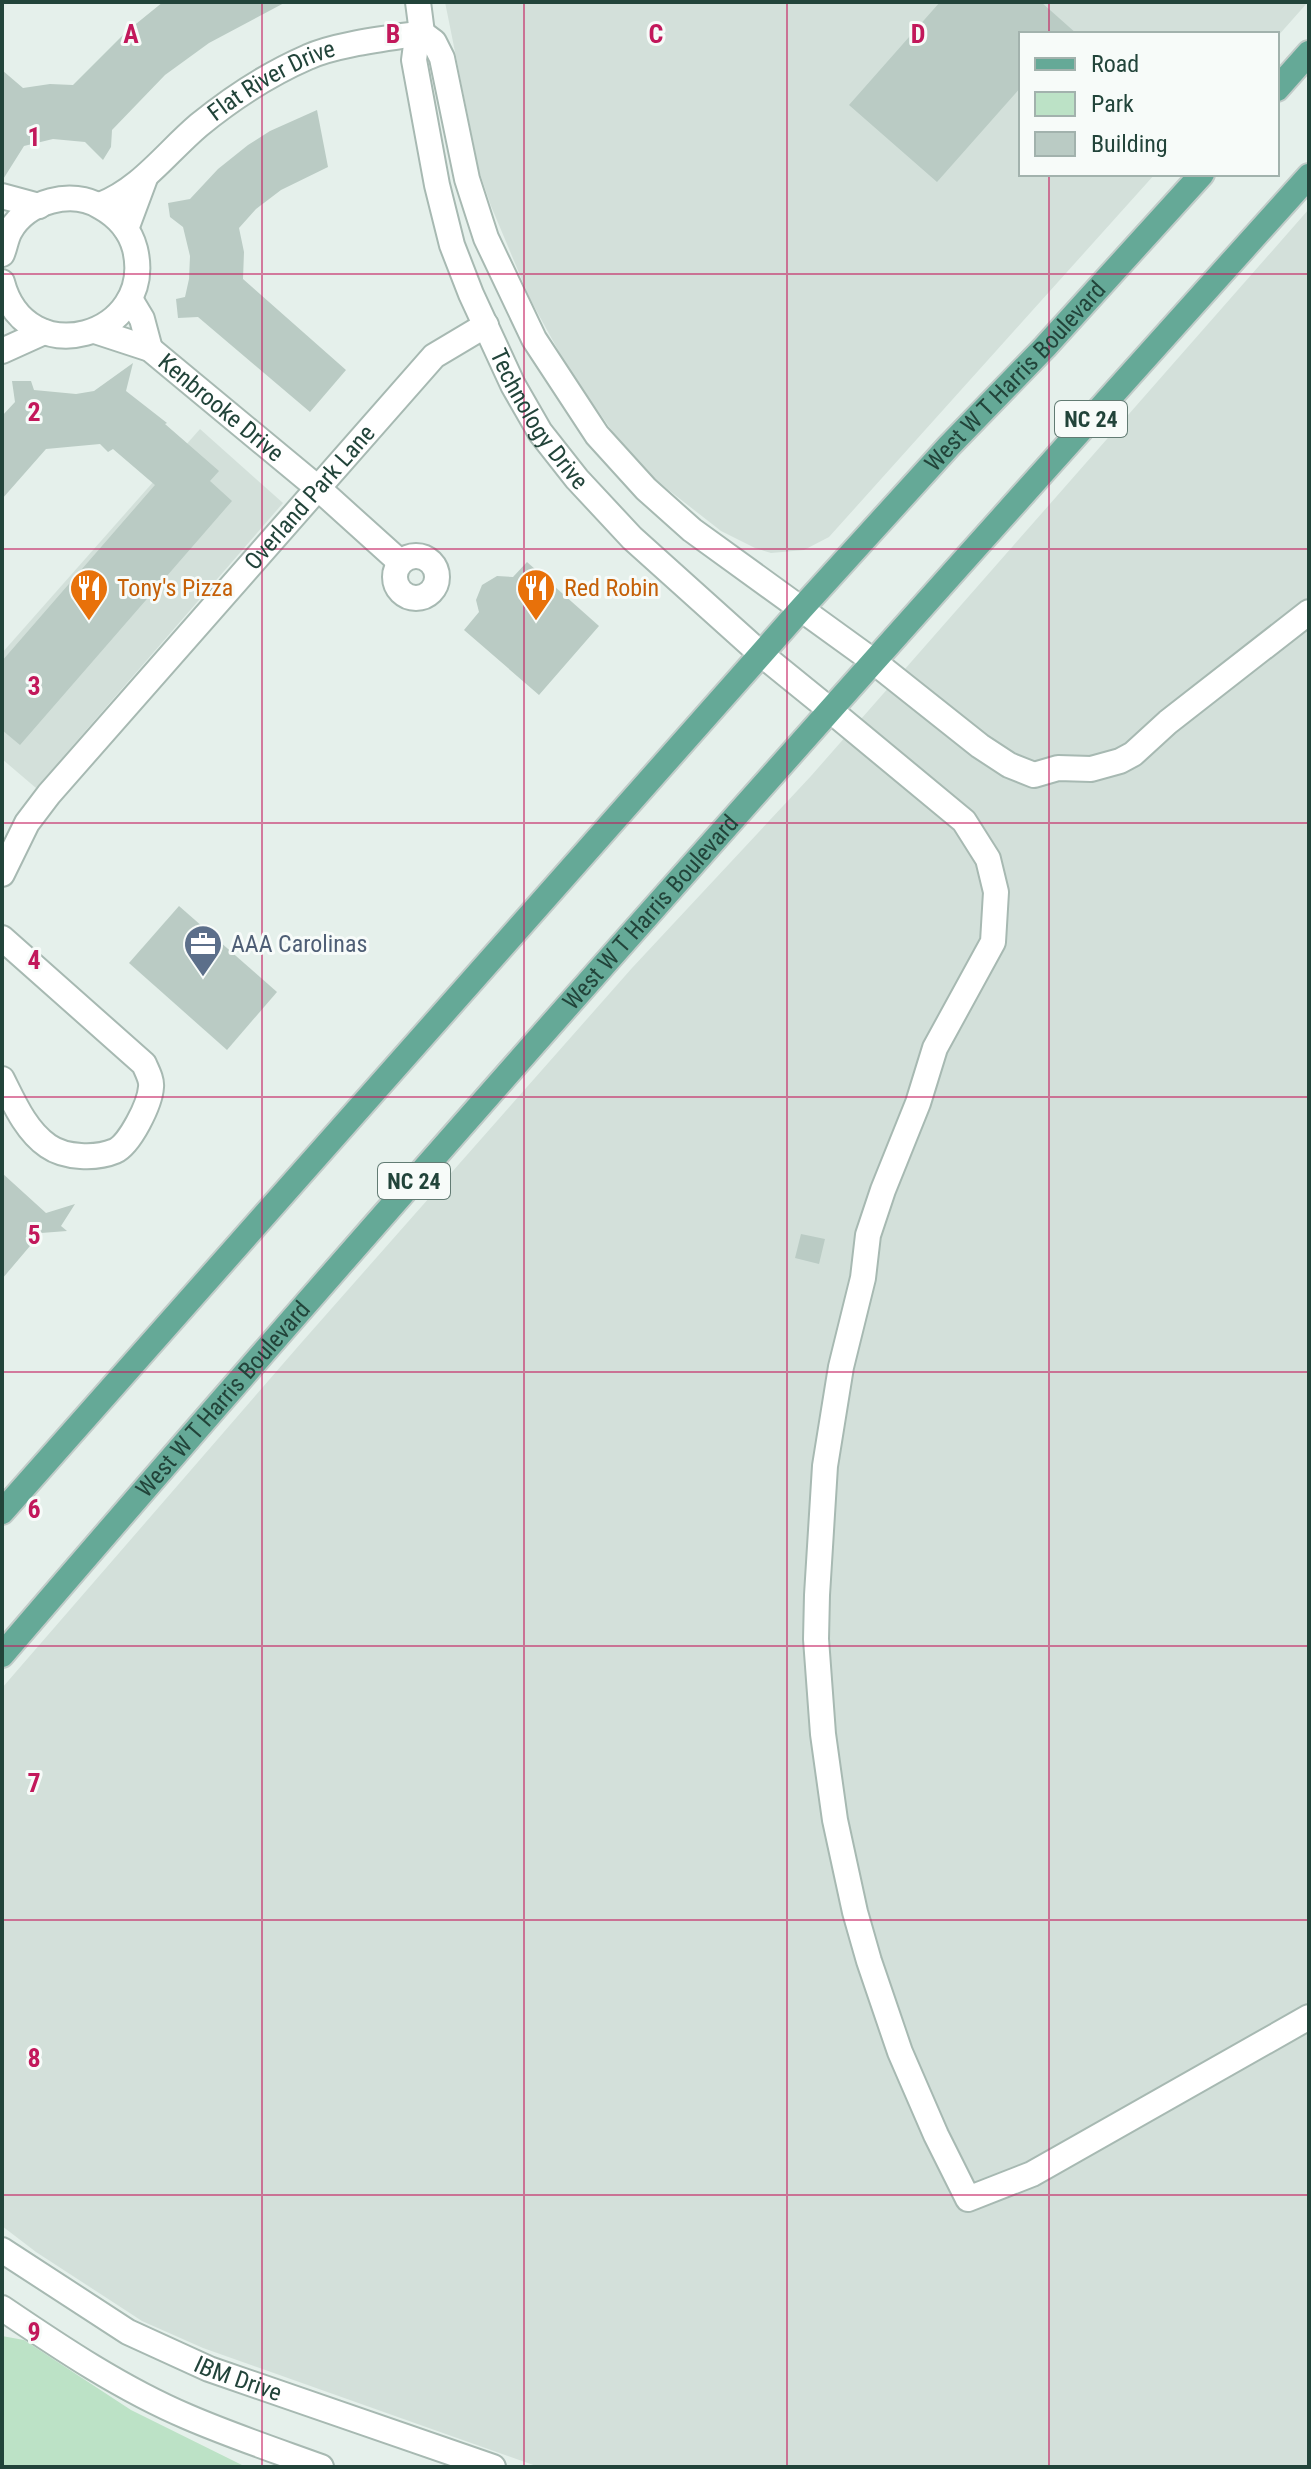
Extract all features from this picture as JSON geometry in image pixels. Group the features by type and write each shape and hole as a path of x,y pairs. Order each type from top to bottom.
{"main road":[{"path":"1279,87 1309,53"},
{"name":"West W T Harris Boulevard","path":"2,1512 801,609 1200,176"},
{"name":"West W T Harris Boulevard","path":"2,1655 332,1274 873,661 1309,176"}],"street":[{"name":"Technology Drive","path":"418,2 422,33 414,60 442,211 459,266 526,410 577,479 641,547 761,654 964,821 988,859 996,892 993,942 935,1048 918,1103 868,1235 863,1278 841,1367 821,1506 816,1639 823,1734 845,1868 869,1961 917,2094 968,2199 1042,2168 1309,2017"},
{"name":"Technology Drive","path":"422,33 434,42 442,58 467,179 486,238 522,316 553,370 597,435 666,509 1009,765 1034,775 1058,768 1091,769 1120,761 1133,754 1179,713 1309,612"},
{"name":"Flat River Drive","path":"100,205 115,199 145,178 198,126 242,92 310,55 422,33"},
{"name":"Flat River Drive","path":"126,229 145,178"},
{"path":"2,196 39,206"},
{"path":"3,246 15,224 39,206 45,202 72,198 100,205 117,218 133,242 137,259 136,282 130,299 120,314 95,331 72,337 44,332 22,318 3,295"},
{"name":"Kenbrooke Drive","path":"130,299 142,319 150,349"},
{"name":"Overland Park Lane","path":"2,874 27,823 49,794 434,356 486,325"},
{"name":"Kenbrooke Drive","path":"95,331 150,349 319,489 400,562"},
{"path":"2,351 44,332"},
{"path":"2,938 144,1064 152,1084 147,1104 134,1130 117,1150 96,1155 73,1155 49,1147 28,1126 2,1079"},
{"name":"IBM Drive","path":"4,2255 128,2332 209,2369 493,2467"},
{"path":"2,2308 14,2323 187,2417 321,2467"}],"shaded area":[{"path":"445,2 1308,2 1279,35 1279,32 1019,32 1019,176 1153,176 829,537 804,550 771,553 721,531 657,481 615,435 569,370 530,299 479,171"},
{"path":"1309,209 1309,2467 539,2467 203,2348 142,2321 36,2252 2,2226 2,1688 632,968 811,776"},
{"path":"200,429 283,503 36,788 2,759 2,653"}],"green space":[{"path":"2,2336 24,2340 131,2410 246,2467 2,2467"}],"building":[{"path":"163,2 286,2 209,43 165,75 112,130 111,147 103,160 85,142 53,139 24,146 2,181 2,70 23,88 73,85 126,32"},
{"path":"940,2 1041,2 1075,32 1019,32 1019,89 937,182 849,105"},
{"path":"317,110 328,167 281,190 256,209 239,228 244,252 243,279 346,370 310,412 198,317 178,318 176,299 185,297 190,256 183,227 170,217 168,203 190,199 218,169 248,145 270,131"},
{"path":"133,363 126,391 167,423 219,471 210,481 232,501 20,745 2,730 2,661 155,485 113,449 108,452 100,444 46,449 2,499 2,416 15,402 12,381 31,381 34,390 76,394 94,391"},
{"path":"527,562 599,626 539,695 464,630 479,612 476,600 482,585 497,576 513,577"},
{"name":"AAA Carolinas","path":"179,906 277,992 227,1050 129,963"},
{"path":"2,1173 46,1213 75,1204 61,1226 67,1231 41,1233 2,1279"},
{"path":"801,1234 825,1239 819,1264 795,1258"}],"place":[{"name":"Tony's Pizza","path":"89,622"},
{"name":"Red Robin","path":"536,622"},
{"name":"AAA Carolinas","path":"203,978"}]}
